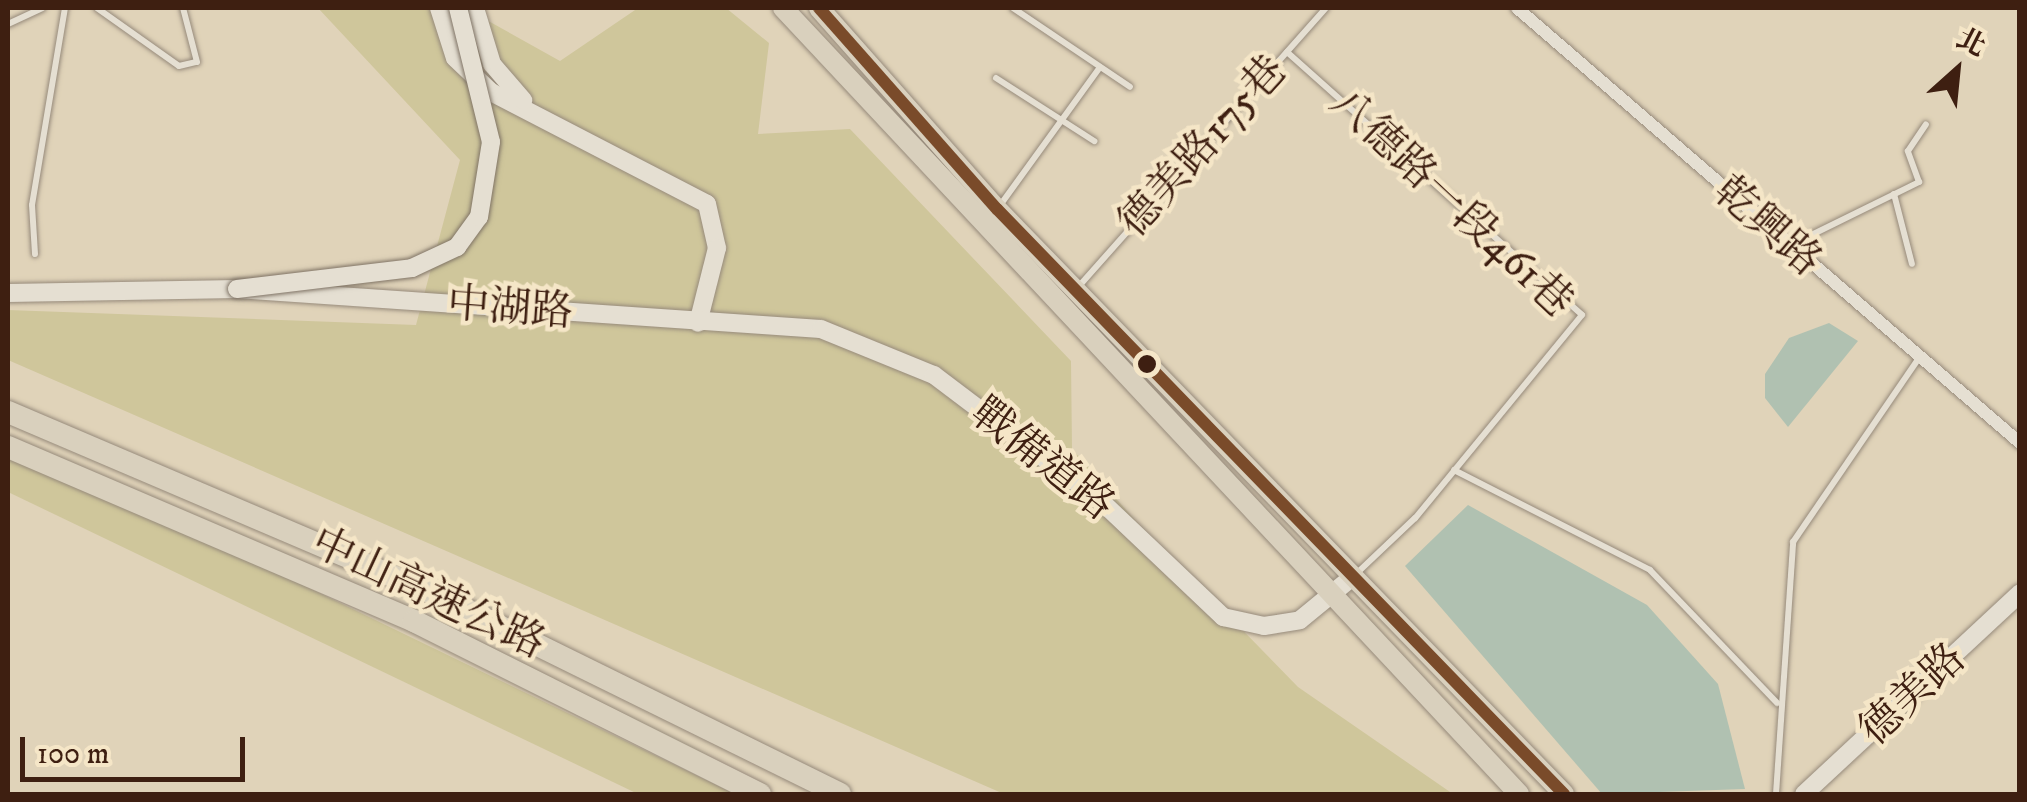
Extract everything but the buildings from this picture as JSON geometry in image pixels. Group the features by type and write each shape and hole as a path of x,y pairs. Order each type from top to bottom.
{"highway":[{"name":"中山高速公路","path":"8,412 428,591 840,794"},
{"name":"中山高速公路","path":"8,447 414,621 760,794"}],"main road":[{"path":"783,8 983,230 1519,794"},
{"path":"820,8 997,209 1080,285 1350,580 1564,794"}],"street":[{"path":"439,8 455,58 491,92 707,204 717,248 698,323"},
{"path":"237,289 412,268 457,247 479,217 491,142 458,8"},
{"path":"475,8 492,64 538,114"},
{"name":"乾興路","path":"1517,8 2020,443"},
{"name":"中湖路","path":"8,293 237,289 698,323"},
{"name":"戰備道路","path":"698,323 821,329 934,376 1102,503 1223,617 1264,626 1300,620 1350,580"},
{"name":"德美路","path":"1804,794 2020,593"}],"lane":[{"path":"8,24 43,8"},
{"path":"35,254 32,204 65,8"},
{"path":"97,8 180,66 197,62 183,8"},
{"path":"1013,8 1130,87"},
{"name":"德美路175巷","path":"1080,285 1326,8"},
{"name":"八德路一段461巷","path":"1287,52 1582,315 1454,470 1350,580"},
{"path":"983,230 1100,67"},
{"path":"996,78 1094,142"},
{"path":"1791,246 1920,182 1908,151 1926,124"},
{"path":"1894,194 1912,264"},
{"path":"1776,794 1778,704 1793,542 1920,357"},
{"path":"1454,470 1650,570 1778,704"}],"shaded area":[{"path":"318,8 465,8 560,61 638,8 726,8 769,43 758,134 850,129 1071,361 1072,449 1136,521 1298,687 1453,794 1004,794 8,360 8,310 416,325 460,160"},
{"path":"1829,323 1858,341 1788,427 1765,398 1765,374 1789,338"},
{"path":"8,451 92,483 735,794 638,794 8,492"},
{"path":"1468,505 1647,605 1718,684 1745,789 1602,794 1405,566"}],"transit line":[{"path":"819,8 997,209 1564,794"}]}
